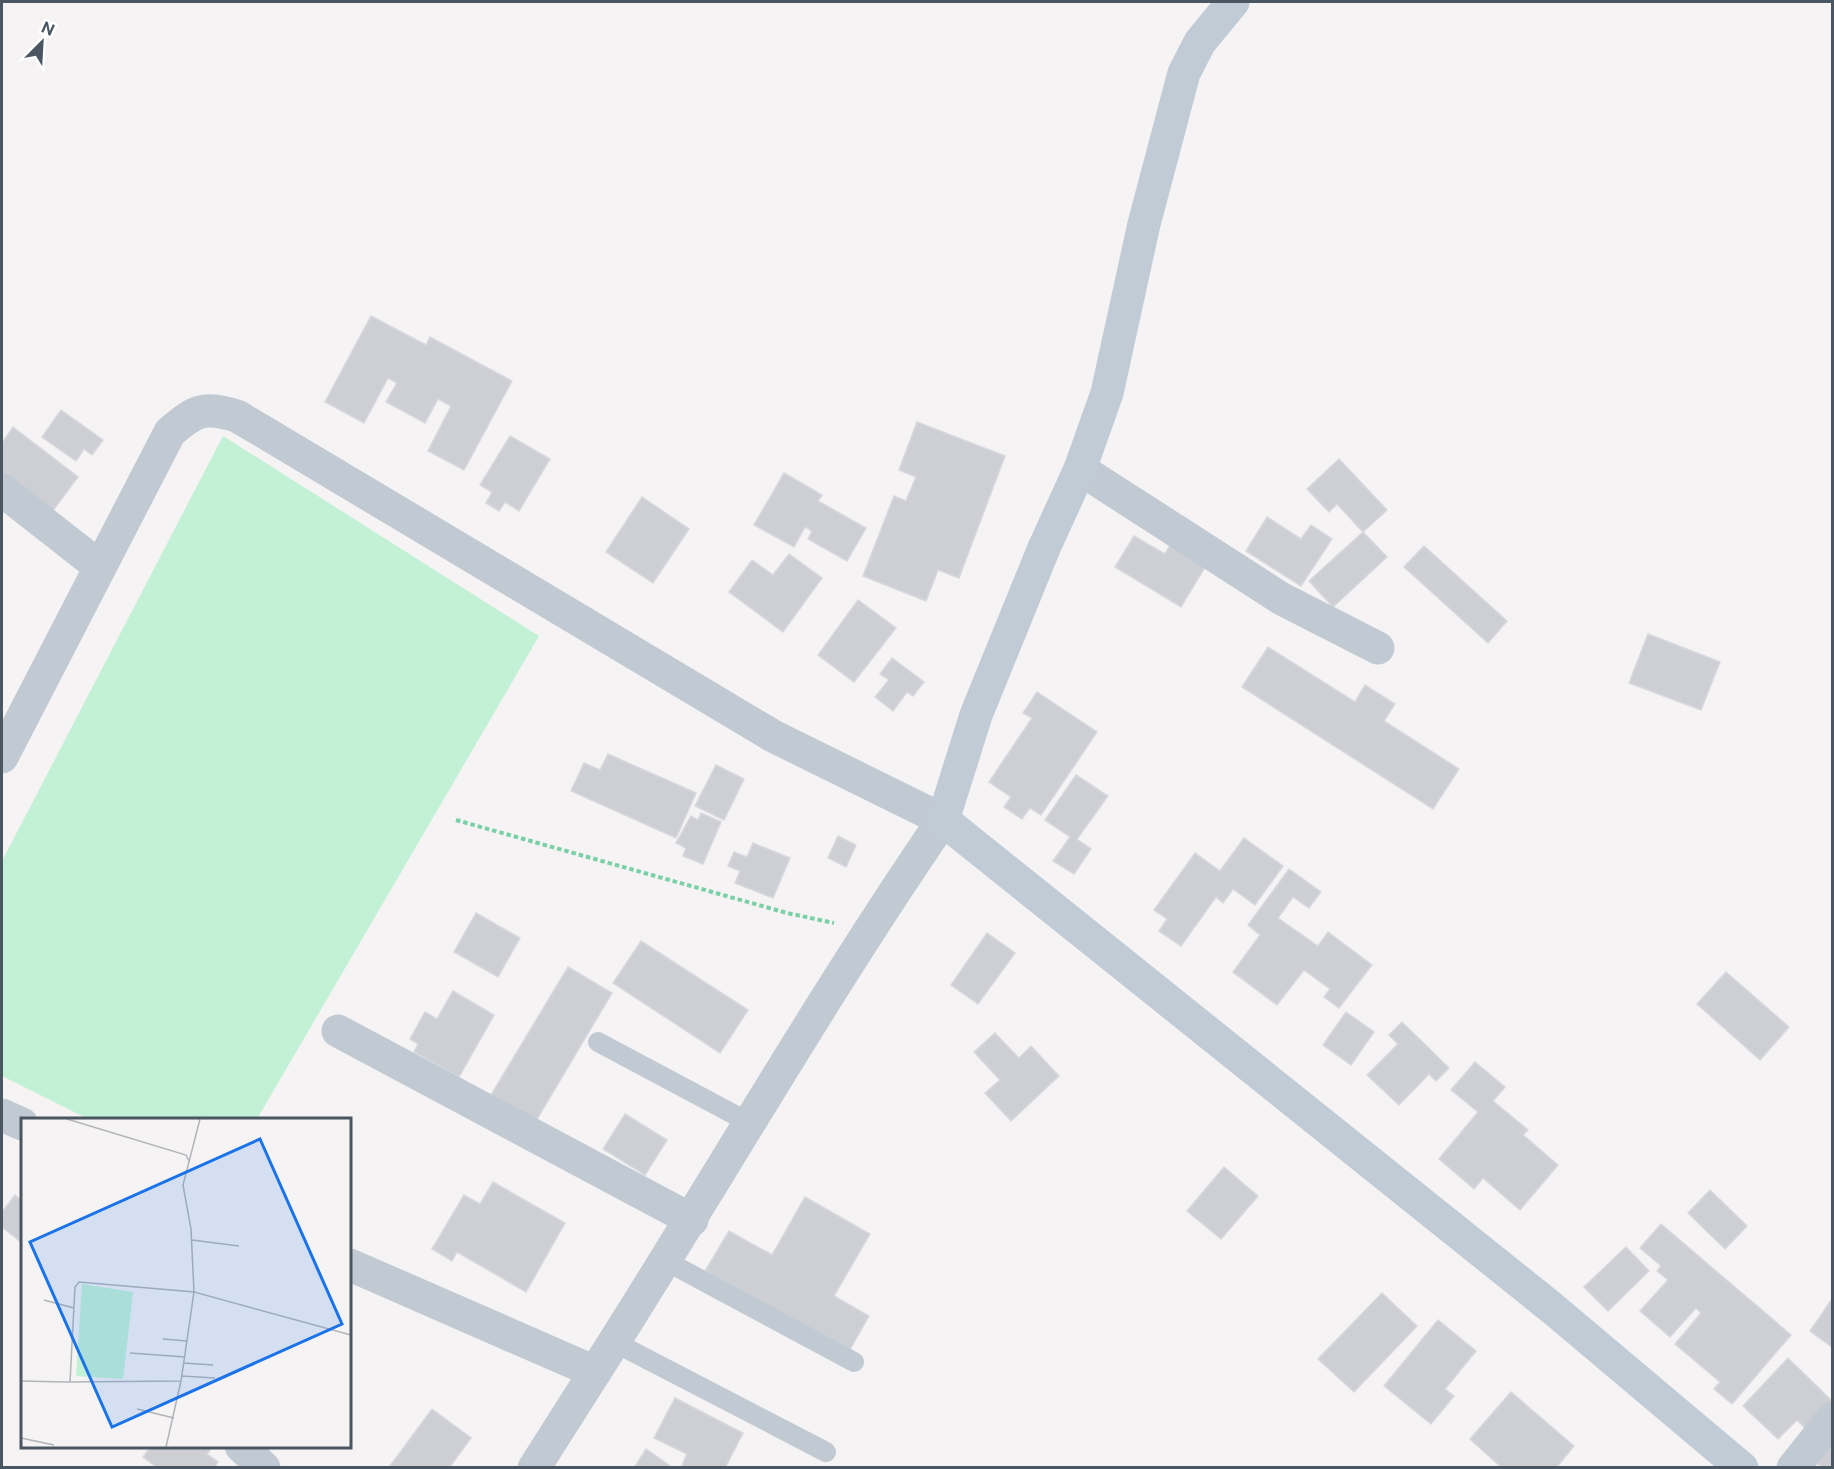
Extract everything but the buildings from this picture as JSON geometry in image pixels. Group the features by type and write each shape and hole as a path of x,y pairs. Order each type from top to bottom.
{"street":[{"path":"534,1467 692,1220 867,930 943,820 976,715 1044,548 1080,469 1107,393 1144,224 1184,73 1200,42 1233,2"},
{"path":"2,758 170,432 190,415 210,408 237,416 773,736 943,820 1413,1196 1742,1467"},
{"path":"1080,469 1282,599 1378,648"},
{"path":"2,490 100,567"},
{"path":"338,1031 692,1220"},
{"path":"2,1115 21,1124"},
{"path":"351,1265 595,1372"},
{"path":"1793,1467 1833,1419"},
{"path":"243,1448 264,1467"}],"lane":[{"path":"598,1042 750,1123"},
{"path":"666,1261 854,1362"},
{"path":"614,1342 826,1452"}],"path":[{"path":"456,820 787,913 867,930"}],"green space":[{"path":"223,436 539,636 258,1118 86,1118 2,1076 2,861"}]}
